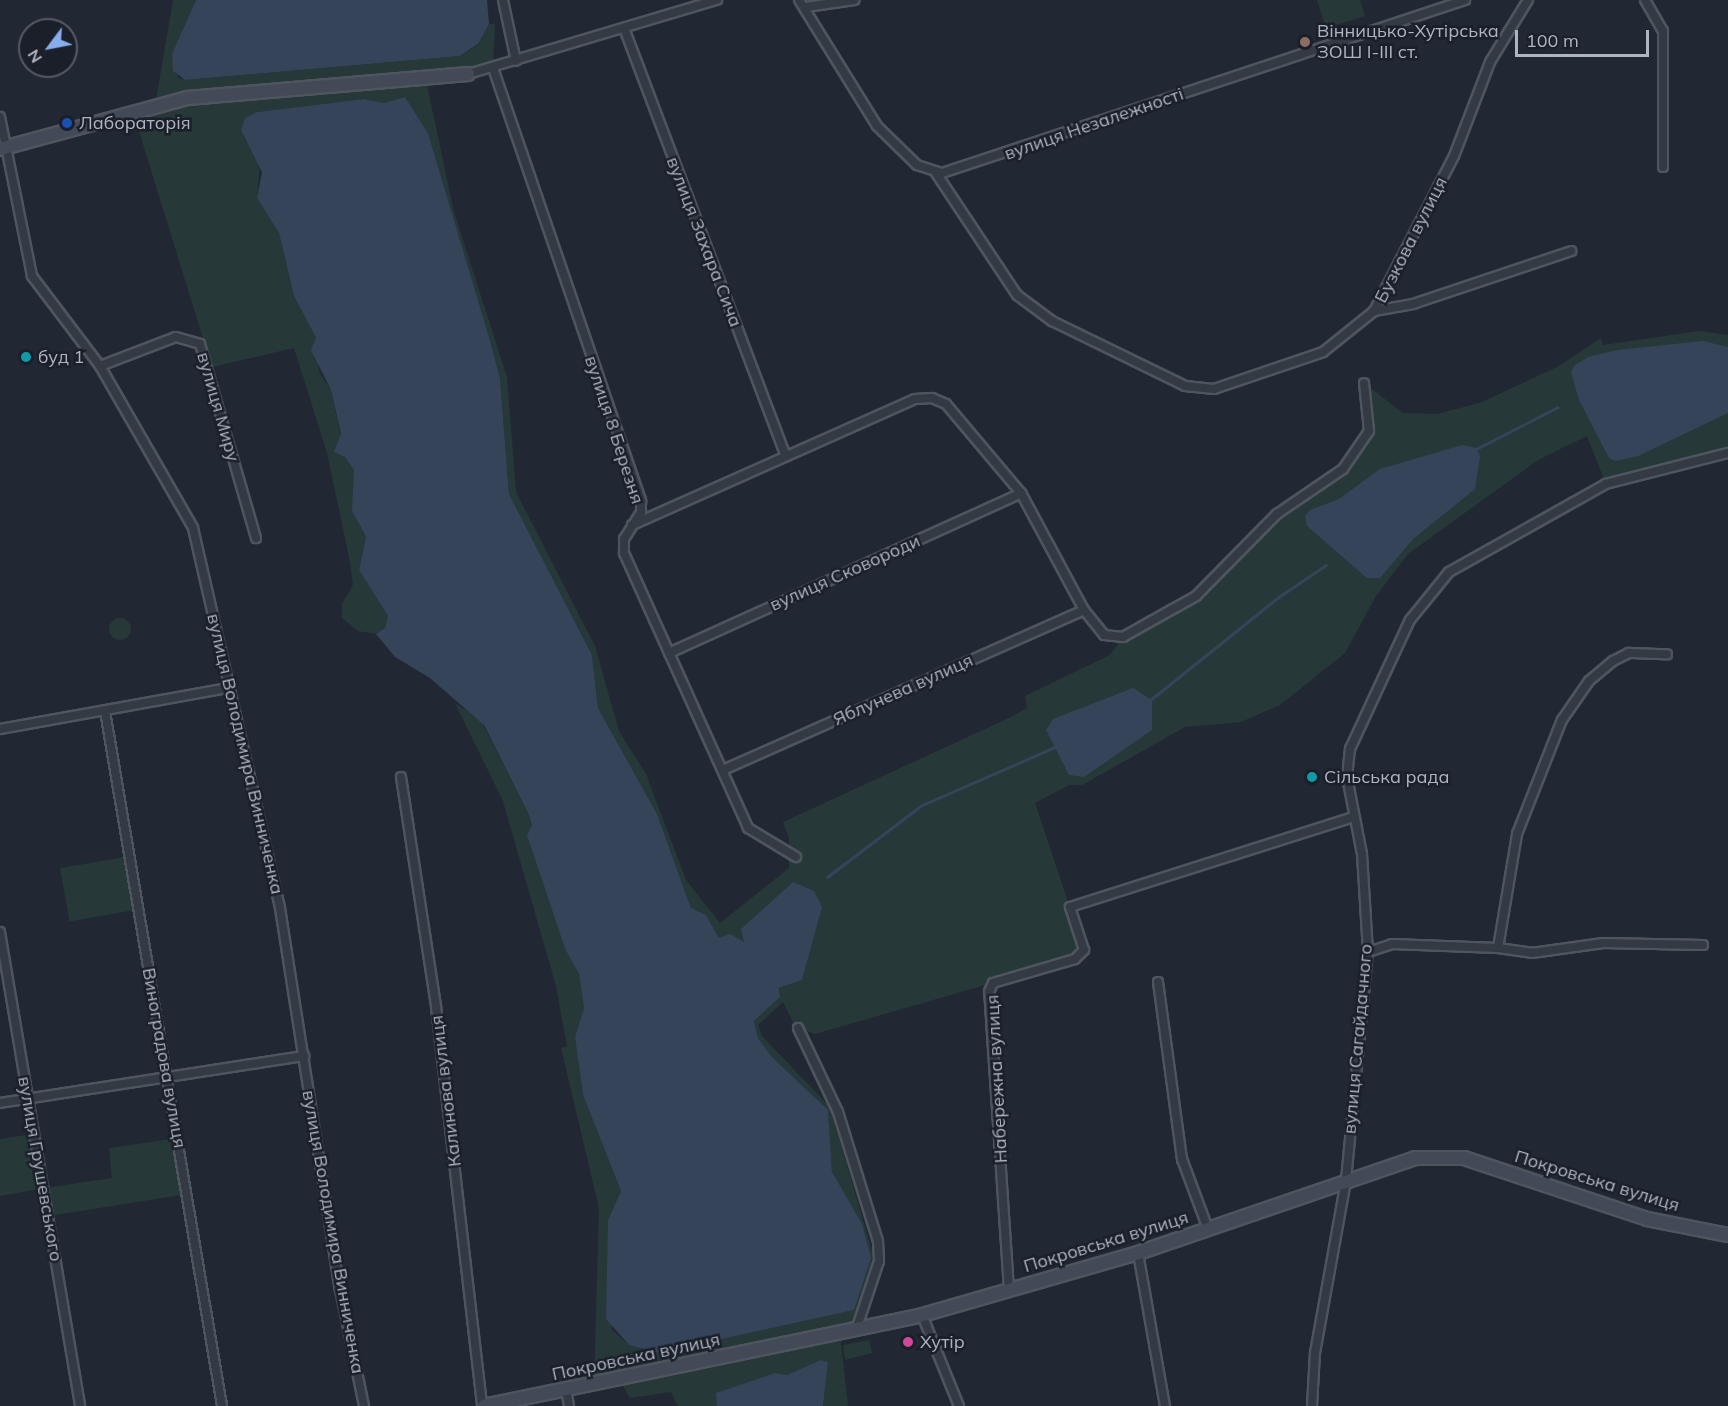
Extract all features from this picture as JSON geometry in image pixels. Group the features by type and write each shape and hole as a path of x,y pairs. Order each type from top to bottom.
{"street":[{"path":"502,0 516,61"},
{"path":"4,148 188,98 468,74 717,0"},
{"path":"854,0 803,3 877,126 911,160 936,173"},
{"name":"вулиця Незалежності","path":"936,173 1465,0"},
{"name":"Бузкова вулиця","path":"936,173 1017,295 1052,321 1185,386 1214,389 1323,352 1374,311 1454,156 1490,62 1528,0"},
{"path":"1645,0 1663,31 1663,167"},
{"name":"вулиця Захара Сича","path":"624,28 786,456"},
{"name":"вулиця 8 Березня","path":"493,68 641,501 624,539 624,553 748,828 796,857"},
{"name":"вулиця Володимира Винниченка","path":"0,117 4,148 32,276 99,366 190,520 226,688 278,898 340,1289 364,1406"},
{"path":"1374,311 1413,304 1570,251"},
{"name":"вулиця Миру","path":"99,366 176,337 200,344 256,538"},
{"path":"632,525 915,399 932,398 946,404 1021,493 1084,610 1104,635 1123,637 1172,612 1211,584 1276,514 1343,469 1369,431 1364,383"},
{"name":"вулиця Сагайдачного","path":"1312,1406 1316,1353 1346,1180 1368,952 1354,817 1347,777 1350,749 1410,620 1433,588 1468,559 1606,484 1728,453"},
{"name":"вулиця Сковороди","path":"669,653 1021,493"},
{"name":"Яблунева вулиця","path":"723,770 1084,610"},
{"path":"1498,948 1513,846 1562,720 1589,681 1613,661 1629,653 1667,654"},
{"path":"0,729 226,688"},
{"name":"Виноградова вулиця","path":"105,711 222,1406"},
{"name":"Калинова вулиця","path":"401,777 436,1007 483,1406"},
{"name":"Набережна вулиця","path":"1010,1290 989,992 993,983 1075,959 1084,950 1070,907 1354,817"},
{"name":"вулиця Грушевського","path":"0,932 80,1406"},
{"path":"1368,952 1392,944 1498,948 1532,953 1603,943 1703,945"},
{"path":"1158,982 1182,1159 1208,1229"},
{"path":"798,1028 838,1112 878,1241 879,1261 856,1330"},
{"path":"0,1103 304,1056"},
{"name":"Покровська вулиця","path":"483,1406 922,1315 1138,1253 1415,1158 1452,1156 1647,1219 1728,1235"},
{"path":"1138,1253 1165,1406"},
{"path":"922,1315 959,1406"},
{"path":"566,1390 569,1406"}],"shaded area":[{"path":"173,0 196,0 172,55 178,78 185,80 460,56 479,44 489,24 495,24 493,68 235,99 427,85 454,212 507,377 516,492 595,646 619,731 646,774 686,880 720,923 789,868 789,838 783,822 1009,718 1027,708 1025,696 1110,655 1123,637 1185,604 1277,514 1335,476 1369,431 1364,383 1403,413 1438,414 1482,402 1557,367 1601,338 1603,345 1699,331 1728,335 1728,453 1606,484 1587,436 1538,460 1408,554 1376,596 1345,653 1280,705 1241,722 1185,727 1082,785 1069,785 1035,803 1084,950 1075,959 815,1034 795,1026 783,1002 758,1025 762,1036 830,1107 874,1258 856,1330 840,1334 848,1406 823,1406 828,1362 821,1360 787,1375 775,1373 717,1393 717,1406 678,1406 671,1392 630,1398 619,1379 594,1384 599,1208 561,1048 567,1046 556,986 503,801 455,703 480,719 528,813 566,951 579,974 584,1008 575,1037 583,1095 621,1191 608,1220 612,1330 629,1345 659,1353 854,1310 845,1198 832,1172 828,1110 772,1057 758,1038 754,1021 780,997 779,988 802,980 821,907 793,882 742,929 744,942 719,938 706,915 691,908 657,814 598,708 592,655 509,494 500,378 428,133 405,97 384,103 364,99 257,112 243,135 260,165 257,198 279,233 294,296 316,338 319,372 331,390 345,457 354,470 356,519 366,537 359,570 388,616 385,628 376,634 358,631 342,618 342,604 353,585 350,562 327,453 294,348 212,367 133,112 155,106"},
{"path":"1317,0 1360,0 1365,16 1326,28"},
{"path":"120,618 128,621 131,629 128,637 120,640 112,637 109,629 112,621"},
{"path":"130,856 139,909 69,922 60,868"},
{"path":"34,1134 45,1188 112,1178 109,1148 178,1138 187,1194 49,1216 44,1188 0,1196 0,1139"},
{"path":"869,1340 872,1353 845,1360 843,1345"}],"water":[{"path":"196,0 487,0 489,24 479,43 460,56 185,80 173,71 172,54"},
{"path":"405,97 428,133 500,378 509,494 592,655 598,708 657,814 691,908 706,915 719,938 730,934 744,942 741,929 793,882 814,891 822,907 802,980 779,988 780,997 754,1021 758,1038 772,1057 828,1110 832,1172 862,1224 871,1258 854,1310 659,1353 629,1345 606,1319 608,1220 621,1191 583,1095 575,1037 584,1008 579,974 566,951 527,835 532,825 528,813 484,725 430,678 395,657 376,634 385,628 388,616 359,570 366,537 352,511 354,470 345,457 334,452 341,434 331,390 311,350 316,338 294,296 279,233 257,198 262,172 241,130 245,118 257,112 364,99 384,103"},
{"path":"1703,341 1728,347 1728,413 1638,456 1615,461 1609,458 1579,400 1571,372 1575,365 1588,357 1617,350"},
{"path":"1462,445 1477,448 1480,457 1475,489 1413,539 1380,578 1367,578 1307,526 1305,516 1310,510 1339,499 1380,469"},
{"path":"1133,688 1152,700 1152,730 1084,777 1069,775 1046,730 1053,719"},
{"path":"821,1360 828,1362 823,1406 717,1406 716,1393 775,1373 787,1375"}],"waterway":[{"path":"1474,450 1558,407"},
{"path":"1149,701 1277,598 1326,565"},
{"path":"827,877 922,805 1057,746"}],"place":[{"name":"Вінницько-Хутірська ЗОШ І-ІІІ ст.","path":"1305,42"},
{"name":"Лабораторія","path":"67,123"},
{"name":"буд 1","path":"26,357"},
{"name":"Сільська рада","path":"1312,777"},
{"name":"Хутір","path":"908,1342"}]}
